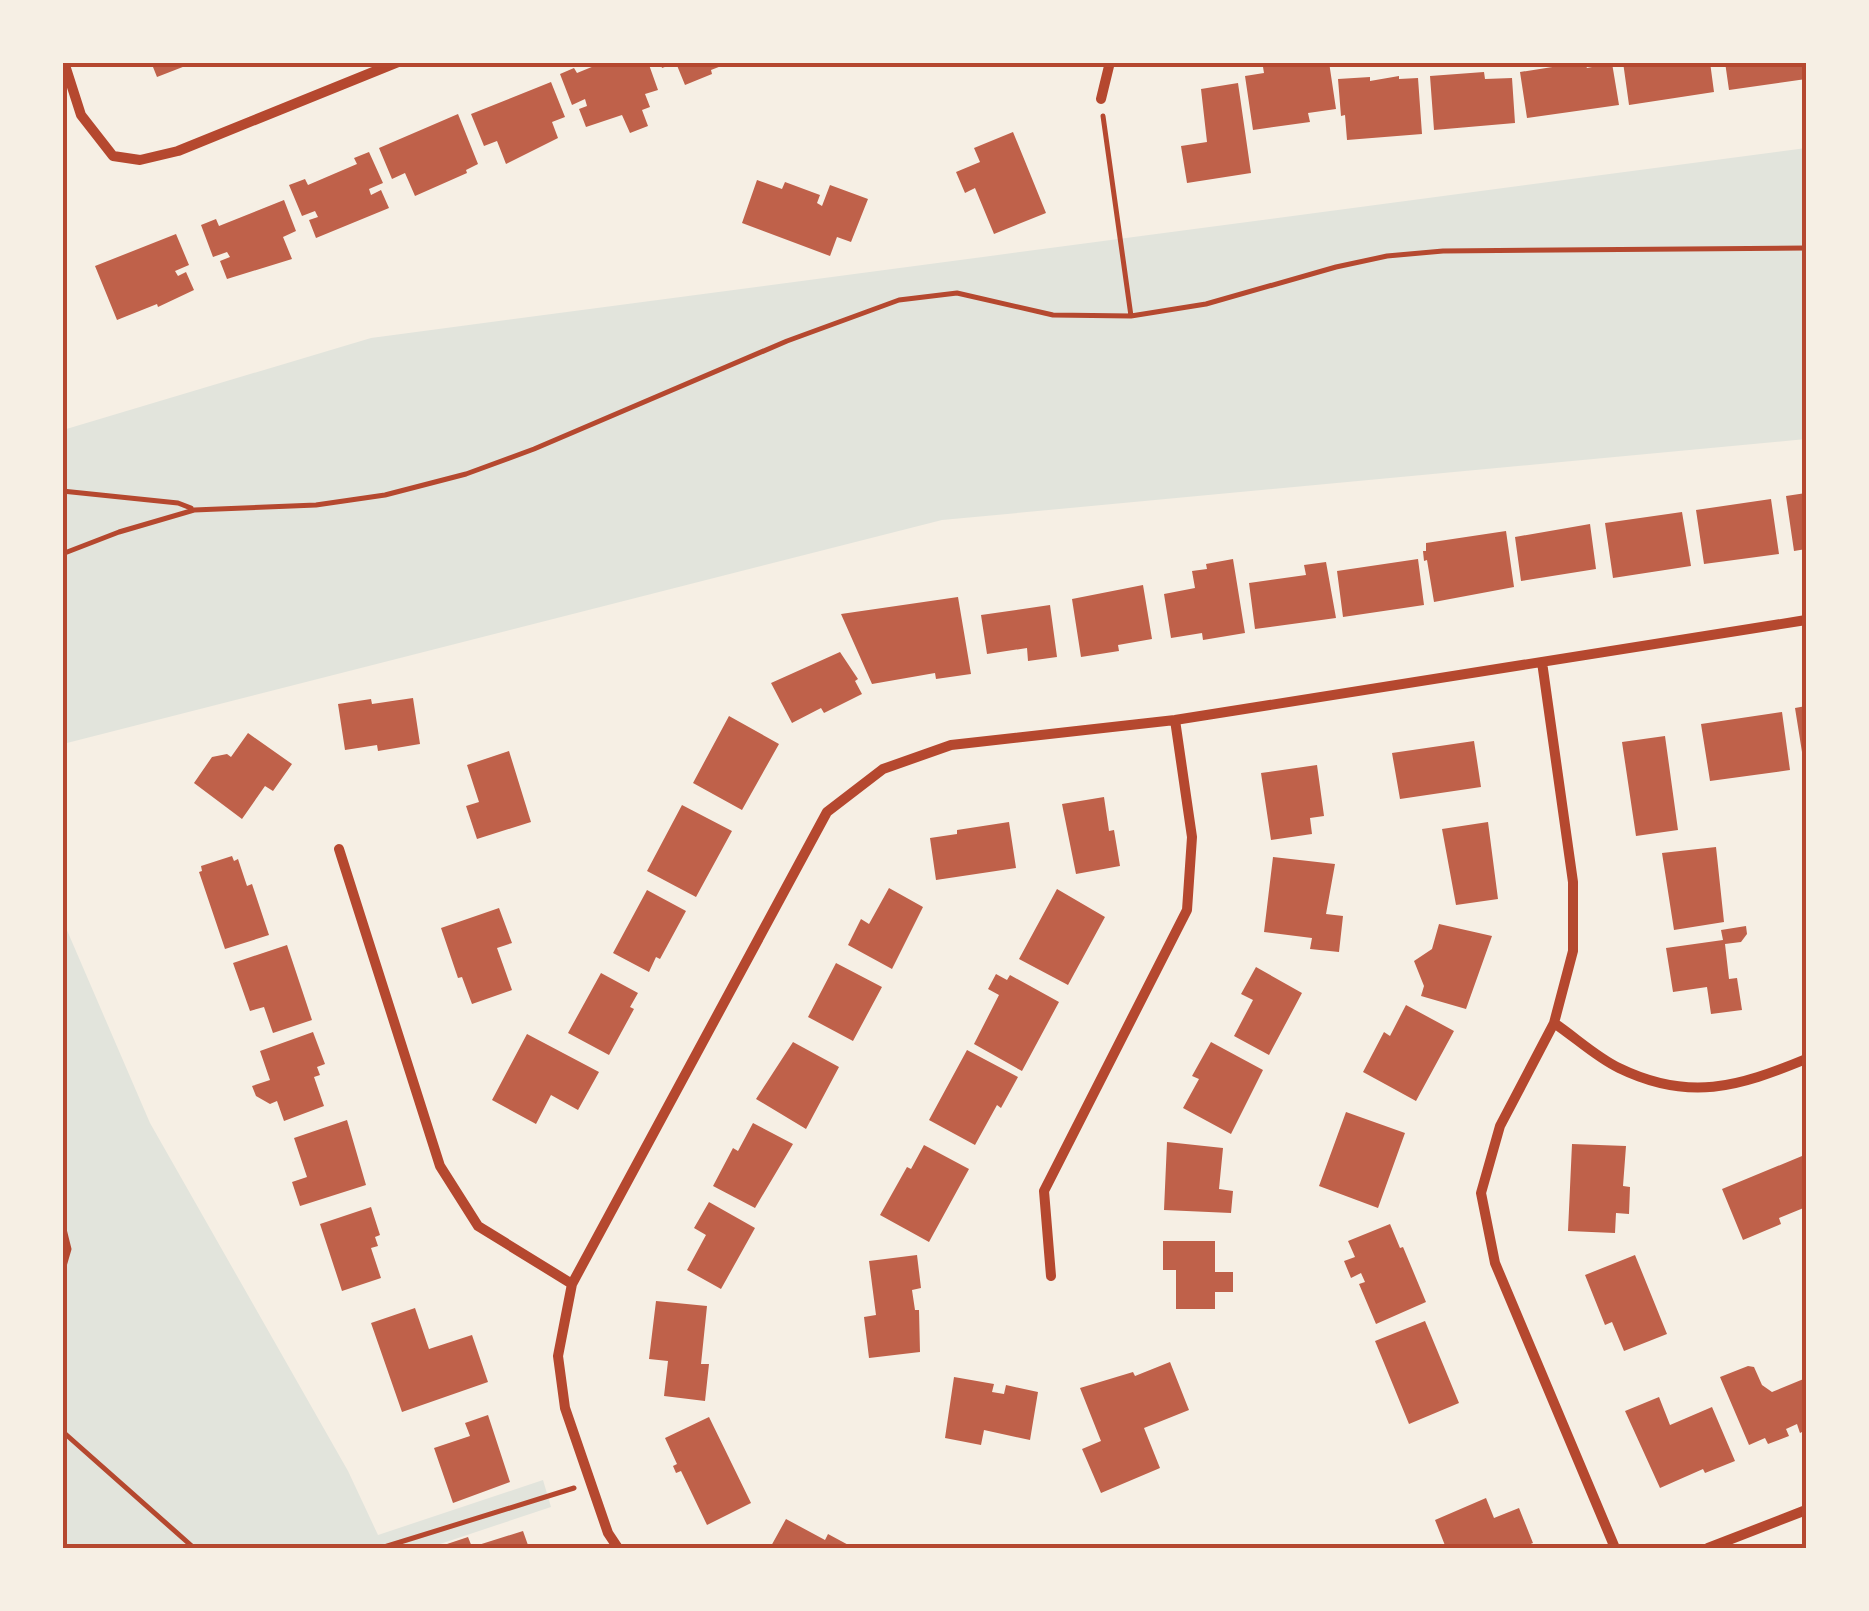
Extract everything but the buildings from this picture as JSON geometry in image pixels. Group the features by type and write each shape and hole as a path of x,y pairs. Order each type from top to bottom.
{"street":[{"path":"64,62 81,115 113,156 140,160 178,151 398,62"},
{"path":"1100,99 1110,62"},
{"path":"618,1548 608,1534 564,1408 558,1356 572,1284 827,812 884,768 951,745 1175,720 1806,620"},
{"path":"1542,662 1573,882 1573,952 1554,1023 1500,1126 1481,1192 1495,1263 1615,1548"},
{"path":"1051,1276 1044,1190 1187,910 1192,837 1175,720"},
{"path":"339,849 440,1166 478,1226 572,1284"},
{"path":"1554,1023 1618,1068 1684,1090 1754,1081 1806,1059"},
{"path":"1708,1548 1806,1510"}],"path":[{"path":"1100,99 1131,316"},
{"path":"62,554 194,510 316,505 385,495 466,474 787,341 899,300 957,293 1054,315 1131,316 1206,304 1336,266 1387,256 1443,251 1806,248"},
{"path":"62,492 178,503 194,510"},
{"path":"62,1221 69,1248 62,1274"},
{"path":"62,1431 194,1548"},
{"path":"381,1548 589,1484"}],"shaded area":[{"path":"1806,148 1806,439 942,520 63,744 63,430 371,338"},
{"path":"63,921 150,1123 348,1471 378,1535 543,1480 551,1507 428,1548 63,1548"}]}
